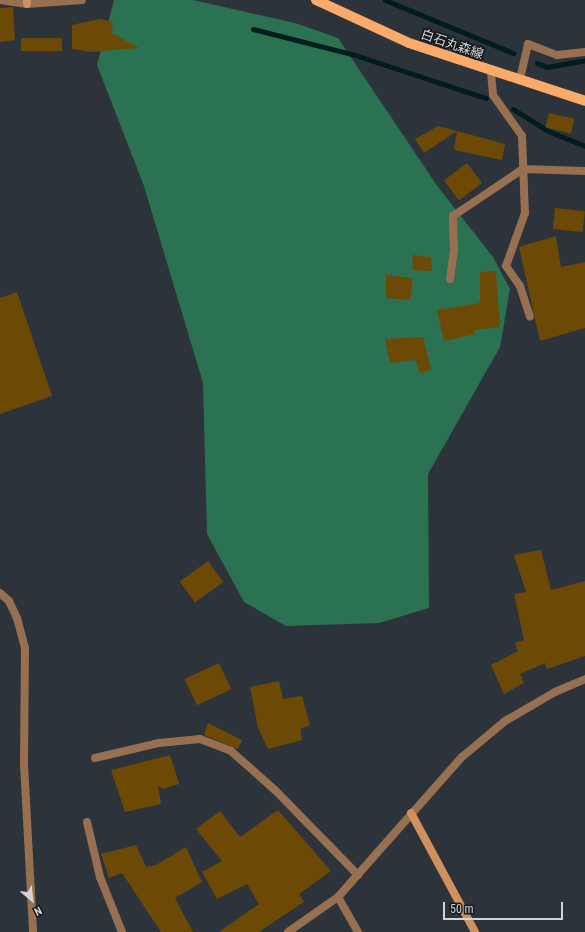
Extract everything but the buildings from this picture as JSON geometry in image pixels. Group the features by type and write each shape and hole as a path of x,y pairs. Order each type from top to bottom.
{"main road":[{"name":"白石丸森線","path":"316,0 409,43 491,72 520,79 585,101"}],"street":[{"path":"1,0 27,2 82,0"},
{"path":"520,79 528,44 557,55 585,52"},
{"path":"491,72 492,95 522,136 525,213 506,266 520,286 530,316"},
{"path":"450,279 454,250 453,216 523,169 585,171"},
{"path":"0,593 9,601 17,618 25,648 24,764 33,932"},
{"path":"288,932 338,896 462,757 505,721 555,692 585,679"},
{"path":"95,758 159,743 200,739 231,751 275,790 358,875"},
{"path":"411,813 475,932"},
{"path":"87,822 100,877 122,932"},
{"path":"338,896 358,932"}],"green space":[{"path":"114,0 193,0 295,23 338,38 438,187 493,257 510,289 500,347 428,474 429,608 379,623 286,626 244,602 207,534 203,383 144,186 97,65"}],"waterway":[{"path":"385,0 513,53"},
{"path":"253,29 355,55 486,98"},
{"path":"537,63 547,67 585,60"},
{"path":"513,109 548,131 585,146"}]}
